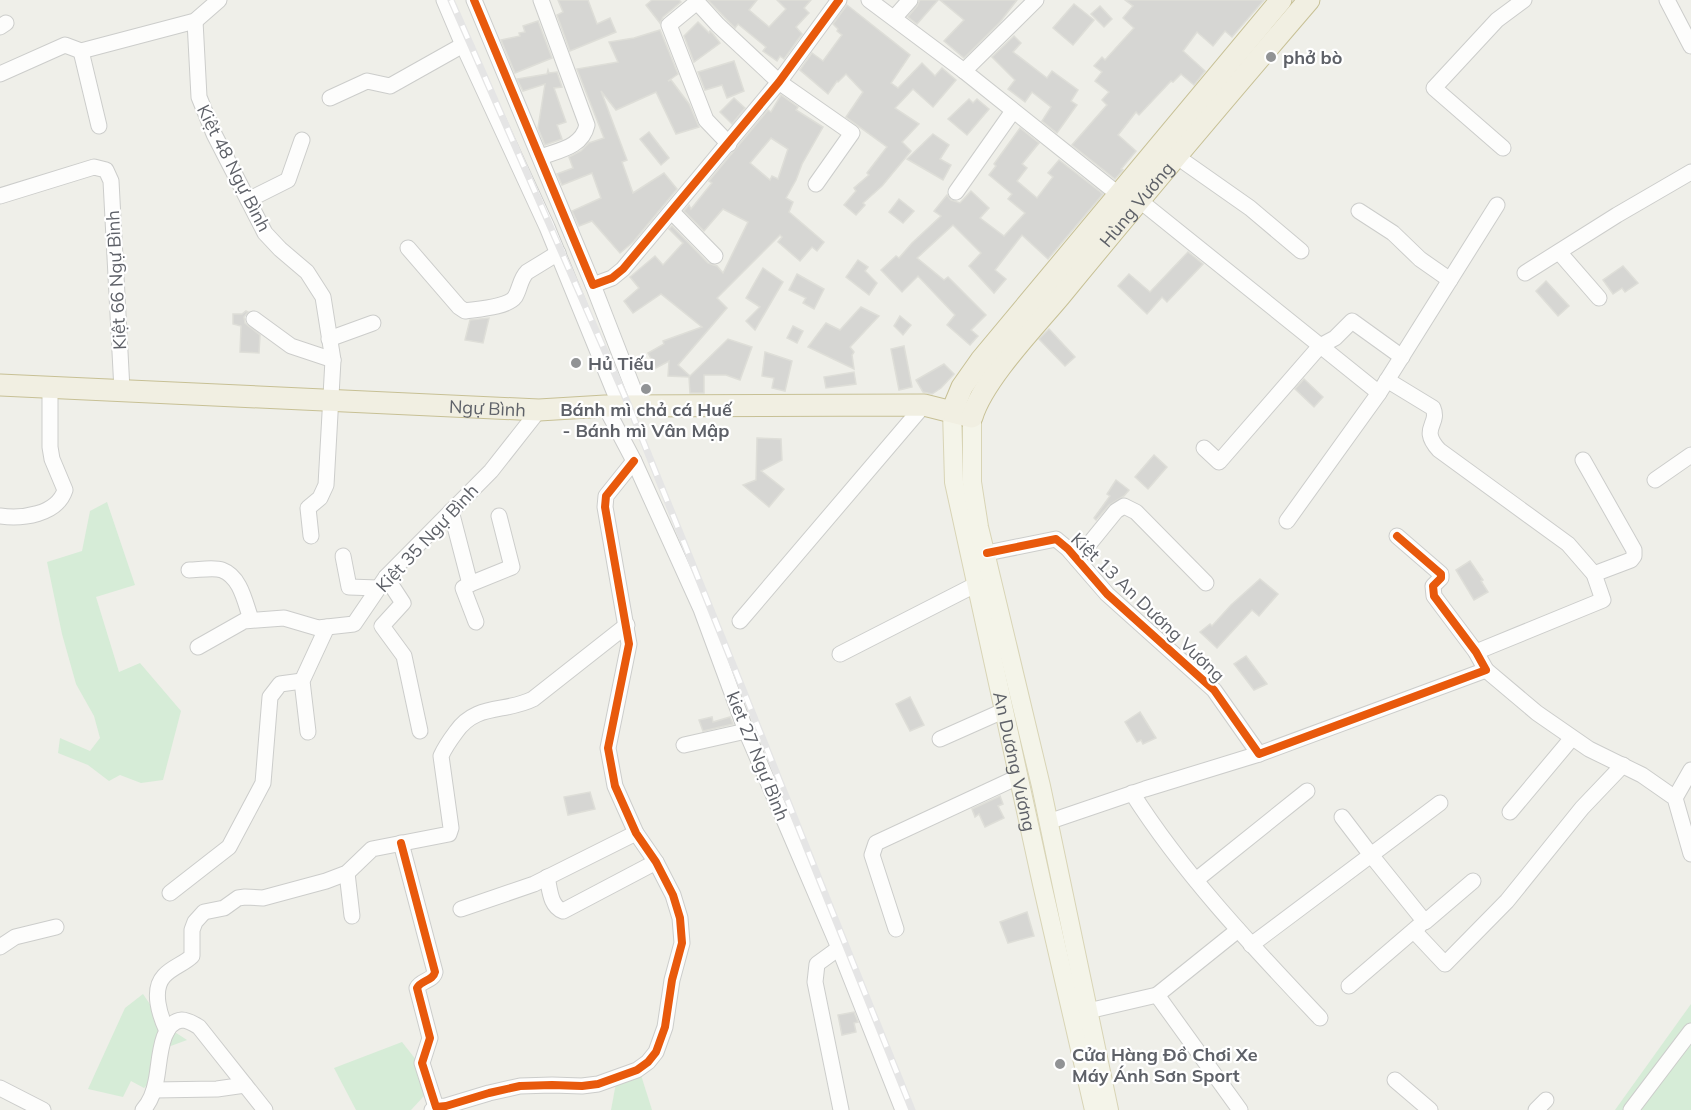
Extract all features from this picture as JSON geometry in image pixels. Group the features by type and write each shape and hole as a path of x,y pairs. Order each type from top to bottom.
{"highway":[{"name":"Hùng Vương","path":"952,411 962,387 981,360 1281,0"},
{"name":"Hùng Vương","path":"972,417 976,403 1000,368 1309,0"},
{"name":"Ngự Bình","path":"0,385 539,410 621,406 924,405 972,417"}],"main road":[{"name":"An Dương Vương","path":"952,411 954,482 1003,711 1094,1110"},
{"name":"An Dương Vương","path":"972,417 972,482 979,527 987,553 1048,822 1109,1110"},
{"path":"1054,938 1073,938"}],"street":[{"path":"0,75 65,45 81,51 195,21 219,0"},
{"path":"444,0 558,254 621,406"},
{"path":"474,0 593,285 621,406"},
{"path":"541,0 587,124 584,135 576,143 541,158"},
{"path":"593,285 612,278 623,270 779,82 838,0"},
{"path":"869,0 964,71 1118,194"},
{"path":"894,18 910,0"},
{"path":"964,71 1036,0"},
{"path":"1503,148 1434,88 1497,20 1524,0"},
{"path":"1667,0 1691,46"},
{"path":"729,144 706,120 669,25 697,2 779,82 852,133 816,184"},
{"name":"Kiệt 48 Ngự Bình","path":"195,21 199,97 214,134 265,233 306,272 323,297 333,360 331,401 326,485 320,498 308,508 311,536"},
{"path":"330,98 366,81 390,86 463,45"},
{"path":"81,51 99,126"},
{"path":"956,192 1013,111"},
{"path":"248,200 288,180 302,140"},
{"path":"1176,156 1250,208 1301,251"},
{"name":"Kiệt 66 Ngự Bình","path":"0,196 94,167 106,170 111,181 122,390"},
{"path":"1525,273 1691,172"},
{"path":"1139,200 1379,393"},
{"path":"1287,521 1379,393 1497,205"},
{"path":"1359,211 1393,233 1420,259 1450,280"},
{"path":"672,212 715,256"},
{"path":"408,248 465,311 507,303 514,297 527,272 558,254"},
{"path":"1559,252 1599,298"},
{"path":"254,319 291,346 333,360"},
{"path":"1204,448 1219,462 1320,346 1335,338 1352,321 1402,357"},
{"path":"329,339 373,323"},
{"path":"1387,380 1433,408 1435,416 1429,430 1433,443 1439,450 1568,544 1594,574 1604,600 1476,652"},
{"path":"0,516 27,518 62,499 65,490 52,459 48,431 50,387"},
{"path":"740,621 924,405"},
{"name":"kiet 27 Ngự Bình","path":"621,406 634,461 701,609 746,731 839,948 903,1110"},
{"name":"Kiệt 35 Ngự Bình","path":"198,647 250,619 284,618 318,628 354,624 382,583 491,471 539,410"},
{"path":"1655,480 1691,455"},
{"path":"1583,460 1634,550 1631,560 1594,574"},
{"path":"401,843 435,972 433,977 418,985 417,988 430,1038 422,1063 434,1108 520,1086 598,1084 637,1070 648,1062 656,1052 665,1028 672,980 682,943 680,918 673,895 656,862 636,833 615,786 608,748 629,644 605,507 606,496 634,461"},
{"path":"1077,559 1116,511 1124,506 1136,512 1206,584"},
{"path":"451,511 470,584"},
{"path":"476,622 463,588 512,567 499,516"},
{"path":"1397,536 1441,574 1441,578 1433,586 1433,594 1476,652 1486,670 1537,713 1588,749 1642,775 1675,798 1691,854"},
{"name":"Kiệt 13 An Dương Vương","path":"987,553 1056,539 1107,594 1214,690 1259,754"},
{"path":"343,556 349,587 382,583 403,603 381,626 404,656 420,731"},
{"path":"189,570 222,570 234,579 242,593 250,619"},
{"path":"840,654 975,585"},
{"path":"167,1031 160,1014 159,984 164,975 192,956 192,930 200,915 224,908 238,898 264,898 347,873 372,849 449,834 451,828 441,756 463,721 483,712 522,704 533,699 627,625"},
{"path":"308,732 302,681 327,627"},
{"path":"1048,822 1259,754 1486,670"},
{"path":"170,893 229,847 263,783 270,697 280,684 302,681"},
{"path":"940,739 1003,711"},
{"path":"684,745 746,731"},
{"path":"1510,812 1572,738"},
{"path":"1342,817 1371,855 1445,964 1507,901 1582,808 1623,765"},
{"path":"1675,798 1691,770"},
{"path":"896,929 872,855 876,843 1018,777"},
{"path":"1196,880 1307,791"},
{"path":"1132,794 1158,834 1196,880 1251,945 1320,1018"},
{"path":"1251,945 1440,803"},
{"path":"461,909 547,877 636,833"},
{"path":"547,877 553,903 557,909 563,911 656,862"},
{"path":"347,873 352,916"},
{"path":"1349,986 1473,881"},
{"path":"0,947 15,937 56,927"},
{"path":"1088,1011 1157,995 1238,930"},
{"path":"839,948 817,964 815,982 841,1110"},
{"path":"1157,995 1240,1110"},
{"path":"143,1110 154,1090 167,1031 175,1022 185,1020 199,1027 265,1110"},
{"path":"1631,1110 1691,1030"},
{"path":"1395,1080 1430,1110"},
{"path":"154,1090 218,1089 245,1085"},
{"path":"0,1088 43,1110"}],"green space":[{"path":"107,502 135,585 96,597 119,672 140,663 181,711 163,780 141,783 120,775 109,781 88,765 58,753 60,738 90,751 100,738 94,716 76,684 62,634 47,562 82,551 90,511"},
{"path":"143,994 164,1025 187,1040 168,1047 159,1073 144,1088 131,1081 123,1097 88,1089 125,1008"},
{"path":"1691,1004 1691,1110 1615,1110"},
{"path":"402,1042 435,1084 411,1110 356,1110 334,1068"},
{"path":"641,1075 652,1110 611,1110 616,1083"}],"building":[{"path":"558,0 588,0 597,24 610,18 616,32 570,51 557,15 563,12"},
{"path":"652,0 679,0 681,2 663,17 660,23 646,5"},
{"path":"708,0 757,0 749,10 769,27 786,9 777,0 811,0 804,8 809,13 796,27 802,34 784,59 780,56 777,61 763,51 766,47 738,24 735,28"},
{"path":"920,0 938,0 917,24 908,17"},
{"path":"940,0 1017,0 1000,22 964,58 944,41 964,20"},
{"path":"1125,0 1264,0 1232,37 1225,31 1213,46 1197,32 1183,51 1205,71 1194,85 1181,74 1173,82 1171,81 1139,115 1136,112 1118,135 1136,151 1115,179 1072,145 1107,105 1102,100 1109,92 1095,81 1102,72 1094,66 1102,57 1105,60 1134,28 1123,18 1133,6"},
{"path":"1074,4 1094,20 1073,45 1053,28"},
{"path":"847,5 910,55 891,83 898,88 922,63 935,76 942,68 956,80 933,107 913,89 895,108 919,124 902,142 911,151 882,186 863,203 865,205 856,215 844,205 856,191 854,188 869,175 867,173 887,147 846,117 863,92 846,74 837,81 828,94 800,70 812,53 823,61 842,35 833,24"},
{"path":"1100,6 1112,19 1104,27 1091,14"},
{"path":"538,21 552,58 515,73 501,40 520,36 519,33 525,32 523,26"},
{"path":"698,22 720,43 694,62 684,36"},
{"path":"660,30 678,74 668,81 671,80 689,104 699,127 676,134 656,92 616,110 601,91 627,160 622,162 633,193 664,173 677,189 633,242 620,253 592,221 579,226 572,211 601,198 592,173 562,185 557,174 573,168 569,157 581,151 589,143 604,138 577,69 618,62 609,42 634,38"},
{"path":"1014,36 1021,43 1013,52 1047,78 1052,71 1078,90 1071,101 1077,105 1057,133 1042,121 1051,107 1032,92 1025,102 1008,89 1015,80 992,57"},
{"path":"734,61 744,91 727,98 722,85 705,90 698,72"},
{"path":"548,70 549,73 557,72 562,87 554,88 566,122 557,125 562,139 545,145 538,128 545,84 523,91 517,79 547,74"},
{"path":"781,95 798,107 796,110 823,127 786,198 793,202 789,212 824,242 817,251 812,247 800,261 778,242 782,237 780,235 717,298 727,308 678,365 690,376 728,339 752,347 740,380 726,375 704,375 704,393 690,393 689,377 668,376 669,361 656,368 648,353 664,344 663,341 702,327 661,294 633,313 624,301 639,288 630,277 655,256 663,265 683,243 669,229 672,226 708,263 717,266 723,273 748,222 723,209 704,231 684,211 689,205 691,209 712,183 709,181 768,110 771,112","holes":["771,138 788,149 778,179 772,176 770,180 750,163"]},
{"path":"734,98 745,108 732,124 720,112"},
{"path":"969,99 973,103 977,99 989,109 967,135 948,119"},
{"path":"1020,128 1039,143 1022,164 1027,168 1017,181 1037,198 1053,177 1048,173 1059,160 1103,194 1048,259 1022,235 995,270 1006,279 994,293 969,266 981,253 953,225 917,258 944,280 948,277 986,315 971,330 978,336 970,345 947,325 955,315 918,276 902,292 881,270 896,256 899,258 941,216 934,211 947,195 951,200 960,203 971,191 989,208 980,218 1004,236 1025,213 1008,199 1012,194 989,175 996,166 994,164"},
{"path":"649,132 669,158 661,165 640,139"},
{"path":"933,134 949,145 940,159 951,165 943,180 907,159"},
{"path":"899,199 914,211 903,223 889,212"},
{"path":"1188,252 1203,264 1167,302 1162,297 1147,314 1118,286 1129,274 1150,292"},
{"path":"858,260 868,267 865,271 877,283 869,295 846,277"},
{"path":"1623,266 1638,283 1625,292 1622,288 1613,294 1603,280"},
{"path":"763,268 783,282 755,330 746,321 760,307 746,298"},
{"path":"797,274 824,289 814,309 803,303 806,298 789,290"},
{"path":"1546,281 1569,306 1558,316 1536,291"},
{"path":"861,307 879,316 850,347 854,352 852,355 854,369 808,347 826,323 840,330"},
{"path":"248,312 244,317 245,323 260,335 259,353 240,352 241,326 233,324 233,314 242,314"},
{"path":"900,316 911,325 903,335 894,326"},
{"path":"489,318 483,343 465,340 470,320"},
{"path":"793,326 803,331 797,343 787,338"},
{"path":"1049,329 1075,357 1065,366 1039,339"},
{"path":"904,346 912,387 899,390 891,349"},
{"path":"765,352 792,361 785,391 772,388 774,378 762,376"},
{"path":"944,364 954,374 932,394 923,392 916,380"},
{"path":"854,372 856,384 826,388 824,377"},
{"path":"1304,379 1323,397 1314,407 1295,389"},
{"path":"757,438 781,439 782,460 761,471 784,489 769,507 743,485 756,480"},
{"path":"1154,455 1167,467 1148,489 1135,477"},
{"path":"1116,480 1129,490 1109,505 1096,520 1094,518 1110,496 1107,494"},
{"path":"1470,561 1488,592 1474,600 1456,570"},
{"path":"1260,579 1278,594 1259,616 1252,610 1217,648 1200,632 1210,624 1212,626"},
{"path":"1246,656 1267,684 1254,690 1234,664"},
{"path":"910,697 924,725 910,731 896,704"},
{"path":"1140,712 1156,738 1143,744 1141,740 1137,742 1125,722"},
{"path":"712,717 713,722 730,717 733,724 703,731 699,720"},
{"path":"590,792 595,809 568,815 564,797"},
{"path":"1000,796 1003,804 998,806 1004,818 985,827 979,814 975,817 972,809"},
{"path":"1027,912 1034,936 1008,943 1000,922"},
{"path":"854,1012 858,1022 854,1023 856,1032 842,1035 838,1015"}],"railway":[{"path":"451,0 629,406 912,1110"}],"cycle path":[{"path":"474,0 593,285 612,278 623,269 779,82 839,0"},
{"path":"401,843 435,972 417,988 430,1038 422,1063 436,1107 520,1086 598,1084 637,1070 648,1062 656,1052 665,1027 672,980 682,943 680,918 673,895 656,862 636,833 615,786 608,748 629,644 605,507 606,496 634,461"},
{"path":"987,553 1056,539 1068,549 1107,594 1214,690 1259,754 1486,670 1476,652 1434,596 1433,586 1441,578 1441,574 1397,536"}],"place":[{"name":"phở bò","path":"1271,57"},
{"name":"Hủ Tiếu","path":"576,363"},
{"name":"Bánh mì chả cá Huế - Bánh mì Vân Mập","path":"646,389"},
{"name":"Cửa Hàng Đồ Chơi Xe Máy Ánh Sơn Sport","path":"1060,1064"}]}
